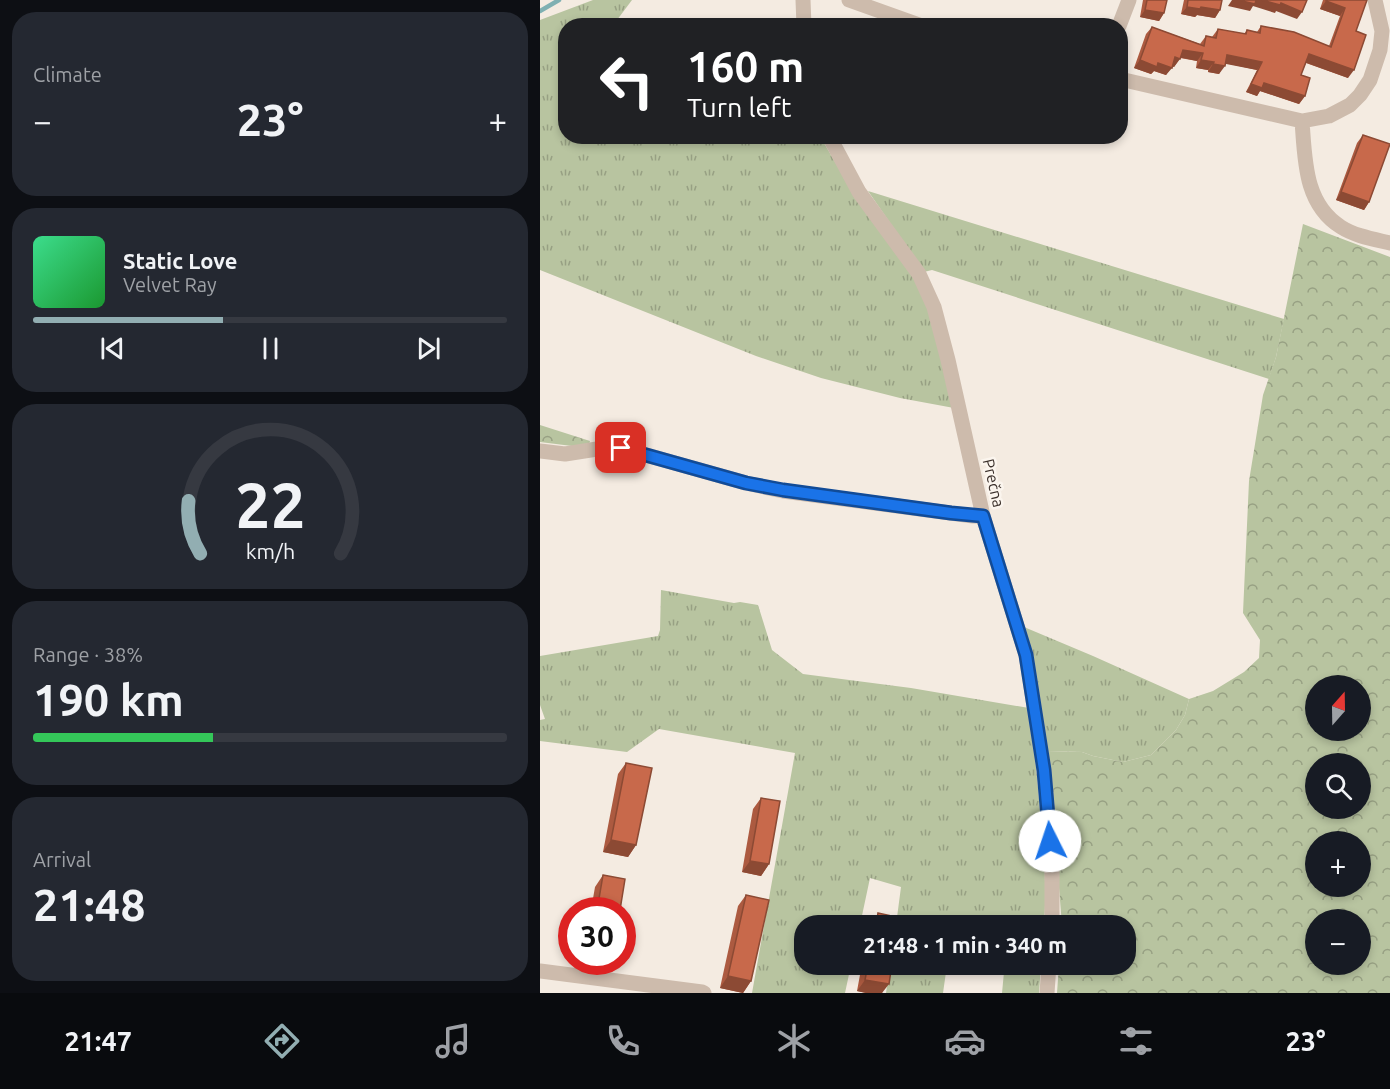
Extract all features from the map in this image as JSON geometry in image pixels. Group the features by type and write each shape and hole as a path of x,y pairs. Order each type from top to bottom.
{"street":[{"path":"803,0 804,18"},
{"path":"849,0 900,18"},
{"path":"1122,18 1129,0"},
{"path":"1128,81 1302,121 1329,116 1350,105 1370,80 1380,50 1382,31 1375,0"},
{"path":"1302,121 1309,185 1322,211 1341,227 1361,236 1390,243"},
{"name":"Prečna","path":"832,144 859,192 920,274 934,307 983,516 1026,655 1044,770 1052,864 1052,915"},
{"path":"540,451 565,454 621,448 746,483 783,490 983,516"},
{"path":"540,971 704,993"},
{"path":"1047,993 1048,975"}],"green space":[{"path":"593,0 632,0 618,18 558,18 558,144 825,144 858,201 915,279 928,308 954,408 900,398 821,378 756,356 540,270 540,20"},
{"path":"868,191 1284,319 1269,379 932,270 924,272"},
{"path":"1303,224 1390,257 1390,993 1057,993 1058,975 1136,975 1136,915 1061,915 1048,751 1082,752 1123,762 1151,755 1176,730 1185,715 1189,699 1213,691 1244,672 1259,658 1260,640 1243,613 1249,481 1263,395 1276,357"},
{"path":"540,425 590,441 588,448 540,442"},
{"path":"661,590 758,605 772,650 803,674 911,688 1029,708 1044,853 1044,915 897,915 901,887 870,878 862,915 794,915 794,975 849,975 845,993 752,993 795,753 659,729 627,752 540,741 540,720 545,719 540,705 540,656 658,636"},
{"path":"1024,627 1189,699 1185,715 1176,730 1151,755 1123,762 1082,752 1048,751"},
{"path":"889,975 946,975 943,993 886,993"},
{"path":"1004,975 1040,975 1039,993 1002,993"}],"building":[{"path":"1147,0 1167,0 1164,13 1145,10"},
{"path":"1188,0 1222,0 1220,10 1187,7"},
{"path":"1238,0 1256,0 1255,4"},
{"path":"1262,0 1307,0 1302,12 1281,3 1280,5"},
{"path":"1326,0 1367,0 1356,31 1366,35 1354,70 1309,54 1301,75 1310,78 1305,96 1264,83 1262,88 1251,84 1262,62 1227,55 1225,66 1201,60 1203,53 1183,50 1180,59 1175,57 1172,68 1158,63 1157,67 1140,60 1152,27 1204,46 1206,36 1216,38 1218,29 1246,34 1247,30 1260,33 1261,26 1294,32 1331,47 1345,8"},
{"path":"1363,135 1390,144 1369,202 1341,192"},
{"path":"626,763 652,768 636,845 611,840"},
{"path":"761,798 780,801 769,864 750,861"},
{"path":"603,875 625,879 622,897 599,897"},
{"path":"746,895 769,900 751,981 728,976"},
{"path":"866,975 890,975 889,984 865,980"}],"waterway":[{"path":"540,11 559,0"}],"route":[{"path":"621,448 746,483 783,490 983,516 1026,655 1044,770 1050,841"}]}
